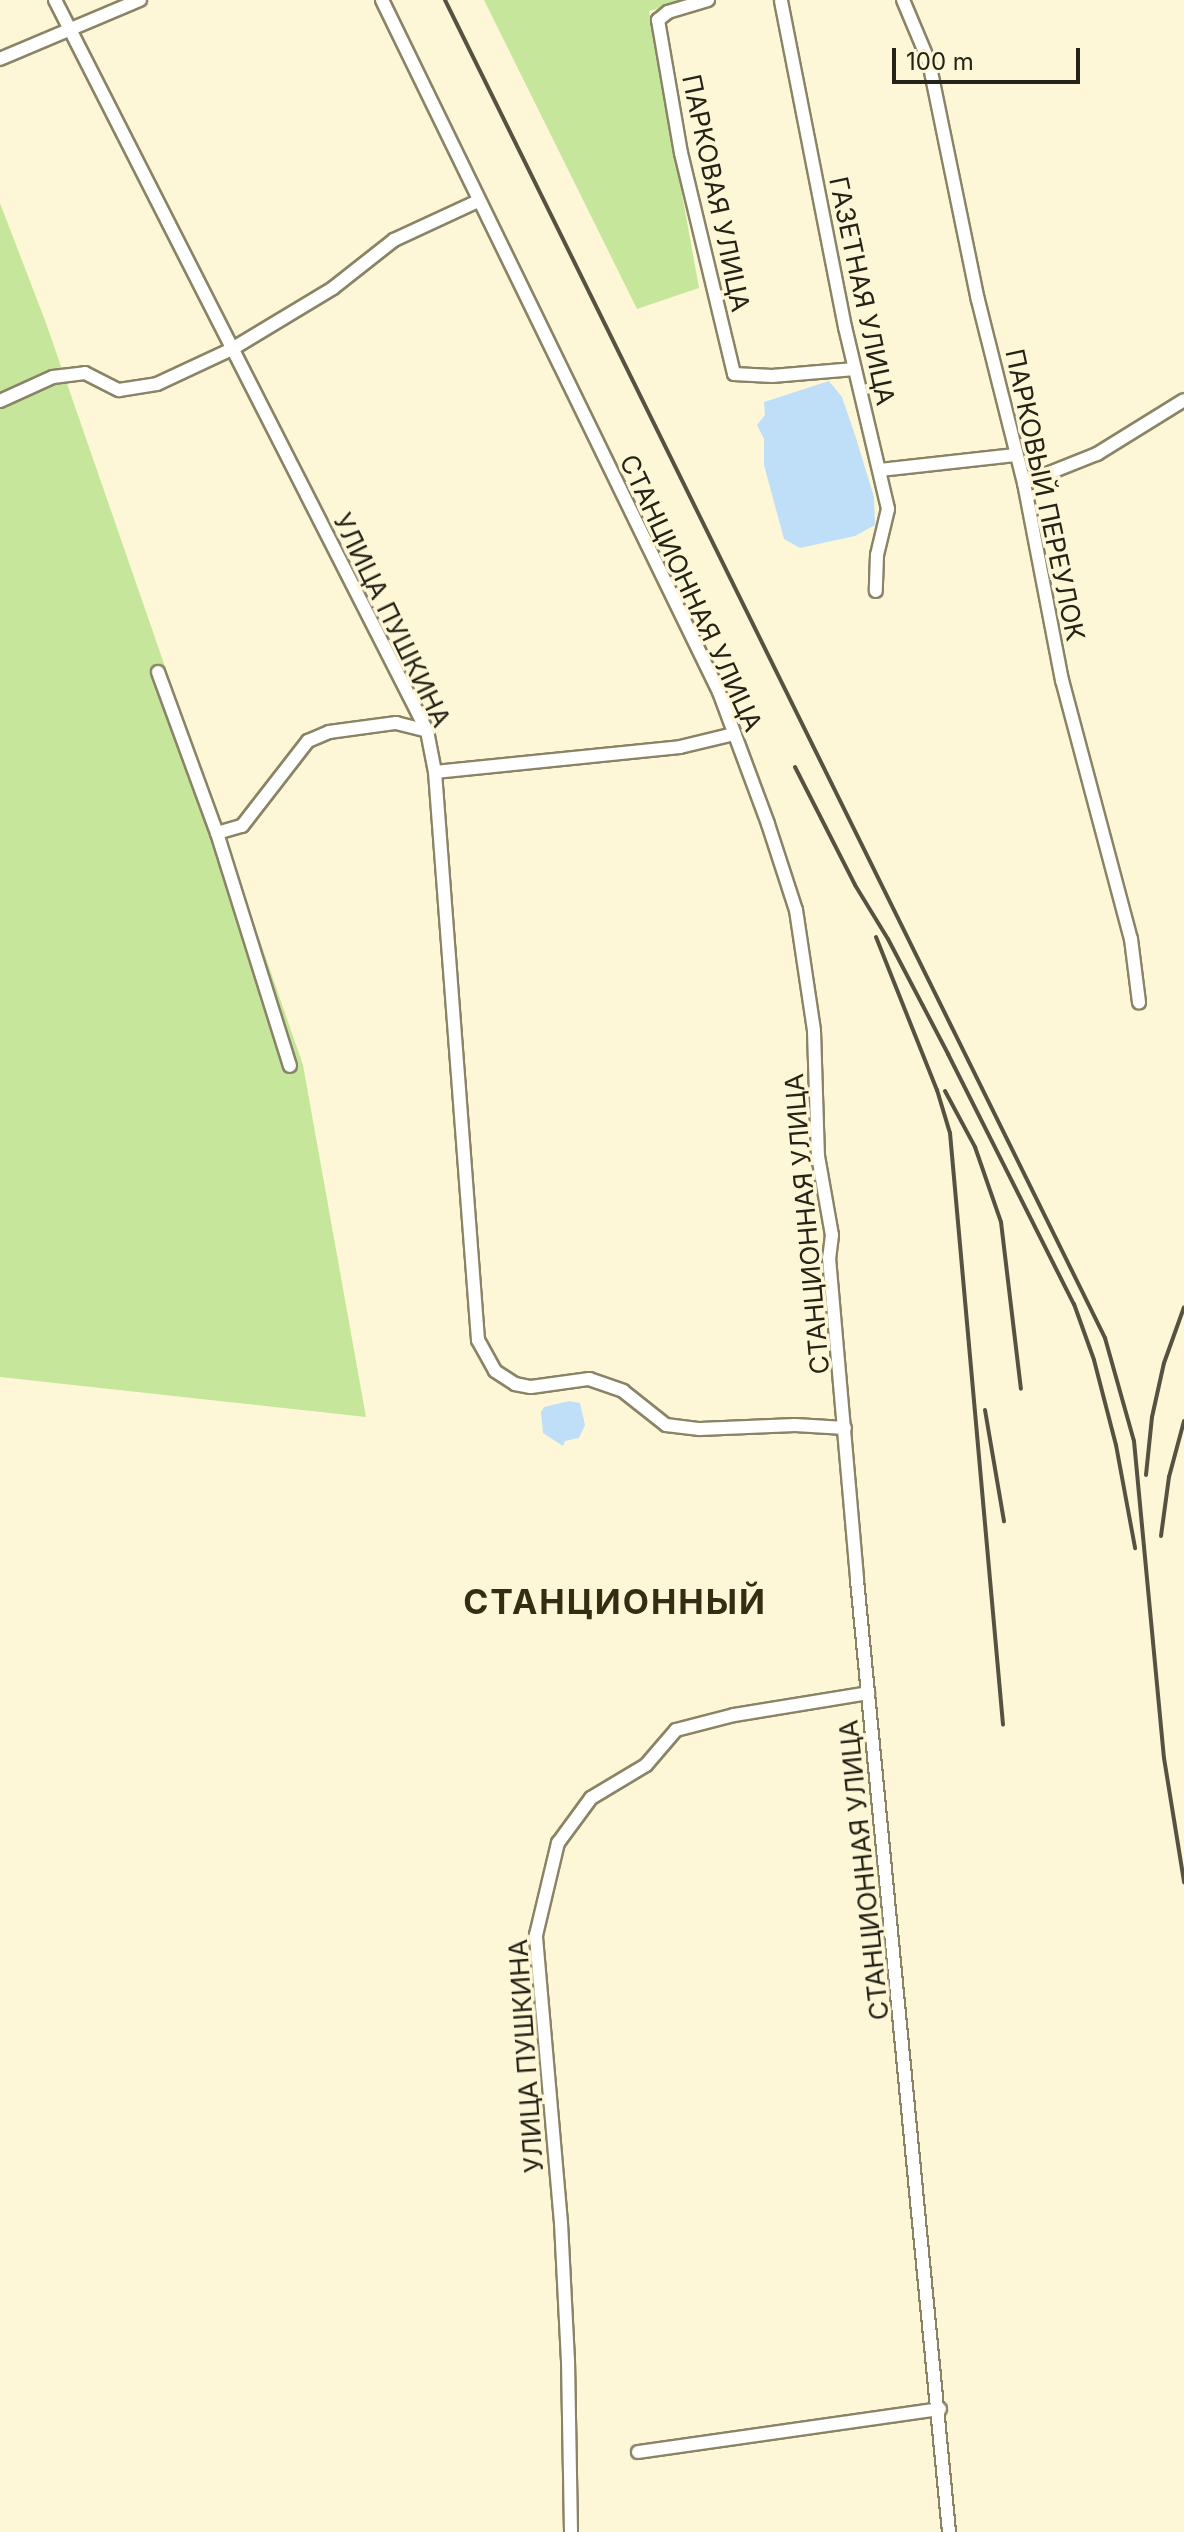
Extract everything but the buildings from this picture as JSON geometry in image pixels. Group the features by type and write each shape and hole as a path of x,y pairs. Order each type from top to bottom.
{"street":[{"name":"УЛИЦА ПУШКИНА","path":"55,0 427,731 435,772 478,1340 495,1371 515,1384 531,1387 589,1379 623,1391 666,1425 700,1429 795,1425 845,1428"},
{"path":"0,59 68,27 140,0"},
{"name":"СТАНЦИОННАЯ УЛИЦА","path":"382,0 719,692 796,910 814,1031 818,1156 832,1235 829,1258 868,1693 940,2409 949,2532"},
{"name":"ПАРКОВАЯ УЛИЦА","path":"708,0 668,12 658,20 681,153 734,374 772,376 855,369"},
{"name":"ГАЗЕТНАЯ УЛИЦА","path":"781,0 855,369 888,509 877,555 876,591"},
{"name":"ПАРКОВЫЙ ПЕРЕУЛОК","path":"903,0 929,62 1015,455 1024,483 1062,680 1131,939 1139,1002"},
{"path":"0,401 53,377 85,373 119,390 157,384 232,349 333,288 394,240 478,201"},
{"path":"1024,483 1097,454 1184,400"},
{"path":"880,470 1015,455"},
{"path":"158,672 217,833 290,1066"},
{"path":"217,833 242,826 308,741 329,732 396,723 427,731"},
{"path":"435,772 680,747 734,734"},
{"name":"УЛИЦА ПУШКИНА","path":"571,2532 562,2239 536,1935 558,1843 591,1798 646,1765 676,1730 734,1715 868,1693"},
{"path":"638,2452 940,2409"}],"green space":[{"path":"484,0 691,0 649,11 699,288 637,309"},
{"path":"0,203 46,323 303,1065 366,1417 0,1377"}],"water":[{"path":"829,381 842,397 856,438 874,497 875,525 855,536 800,548 784,539 764,465 764,439 757,425 765,415 764,402"},
{"path":"569,1401 580,1403 585,1425 579,1438 565,1441 563,1446 543,1433 541,1412 544,1407"}],"railway":[{"path":"445,0 1105,1338 1134,1441 1164,1758 1184,1882"},
{"path":"795,767 855,885 888,939 948,1054 1074,1304 1094,1360 1116,1445 1135,1548"},
{"path":"876,937 937,1090 950,1133 1003,1725"},
{"path":"945,1091 975,1147 1001,1222 1021,1389"},
{"path":"1146,1475 1152,1417 1164,1363 1184,1307"},
{"path":"985,1410 1004,1521"},
{"path":"1161,1536 1169,1477 1184,1421"}],"district":[{"name":"СТАНЦИОННЫЙ","path":"615,1602"}]}
